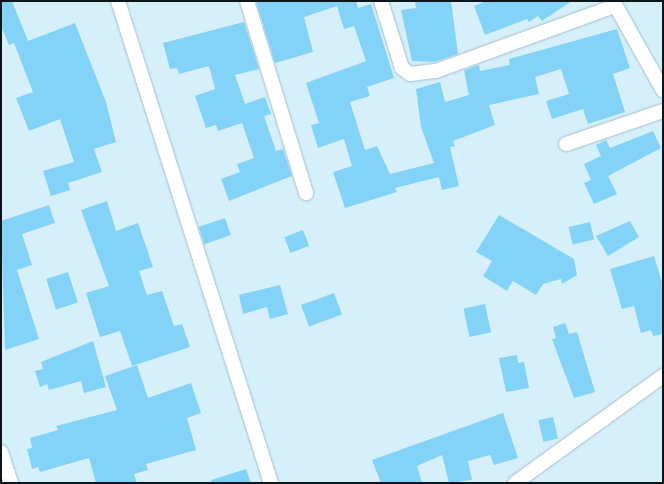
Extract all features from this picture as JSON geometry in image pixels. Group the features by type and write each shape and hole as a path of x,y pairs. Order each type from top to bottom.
{"street":[{"path":"118,1 271,483"},
{"path":"246,1 306,193"},
{"path":"381,1 402,68 410,74 436,71 614,3 663,90"},
{"path":"566,144 663,111"},
{"path":"515,483 663,376"},
{"path":"1,452 11,483"}],"building":[{"path":"1,1 12,1 28,41 75,23 106,102 116,142 94,149 102,172 68,183 70,190 51,196 43,171 74,162 60,119 29,131 16,98 33,92 14,43 9,45 1,26"},
{"path":"256,1 356,1 358,8 371,4 394,78 367,87 370,96 350,102 365,150 377,146 390,174 434,163 421,127 416,89 440,82 445,102 469,95 464,70 479,65 480,71 510,65 509,59 617,29 630,68 613,74 625,112 588,124 583,109 552,119 546,101 569,94 561,69 535,77 539,94 489,105 495,125 453,141 455,146 450,147 459,186 442,190 439,177 395,188 397,192 345,208 333,172 352,166 344,139 318,148 311,125 319,123 306,83 366,61 354,26 344,29 337,6 304,17 313,52 275,63"},
{"path":"451,1 458,54 434,62 412,61 401,10 416,8 415,2"},
{"path":"486,1 572,1 542,21 538,16 529,22 527,19 485,35 474,6"},
{"path":"244,22 259,69 235,75 245,104 265,97 271,114 264,116 276,151 283,149 292,176 229,201 221,179 240,172 237,164 254,158 242,123 218,131 216,125 206,128 195,96 215,89 209,66 179,74 177,68 170,69 163,43"},
{"path":"653,131 661,148 608,176 617,194 594,204 584,183 591,180 584,164 601,156 596,145 606,140 610,148"},
{"path":"107,201 116,231 138,223 153,267 139,271 147,295 162,291 174,326 182,324 190,347 132,366 120,331 100,337 86,293 109,286 81,210"},
{"path":"49,205 55,223 22,234 32,265 17,270 39,339 5,350 1,221"},
{"path":"499,215 574,259 577,275 562,284 561,279 543,284 536,295 513,281 507,291 483,276 492,261 476,252"},
{"path":"225,218 231,235 204,244 199,227"},
{"path":"630,221 639,237 608,256 596,236"},
{"path":"590,222 594,240 573,244 569,227"},
{"path":"303,230 309,246 290,253 284,237"},
{"path":"654,256 663,285 663,334 653,336 651,330 641,333 634,306 622,309 610,269"},
{"path":"68,272 78,302 56,310 46,279"},
{"path":"280,285 288,314 270,319 267,307 243,314 239,295"},
{"path":"334,293 342,315 309,327 301,305"},
{"path":"485,304 491,332 470,337 463,309"},
{"path":"565,323 569,334 577,332 595,392 574,398 552,339 556,338 553,327"},
{"path":"93,341 106,387 84,393 81,381 49,390 47,384 40,387 35,371 43,369 41,362"},
{"path":"517,355 518,363 524,362 529,388 506,392 499,358"},
{"path":"137,365 148,398 191,383 201,413 187,418 196,450 146,464 148,470 134,474 137,483 96,483 89,458 40,472 38,467 32,469 27,449 32,448 30,438 58,430 56,426 117,410 105,376"},
{"path":"503,413 518,458 494,465 490,455 468,461 472,480 449,483 442,455 417,466 422,483 381,483 372,460"},
{"path":"553,417 558,438 543,442 538,420"},
{"path":"246,469 251,483 212,483 211,480"}]}
